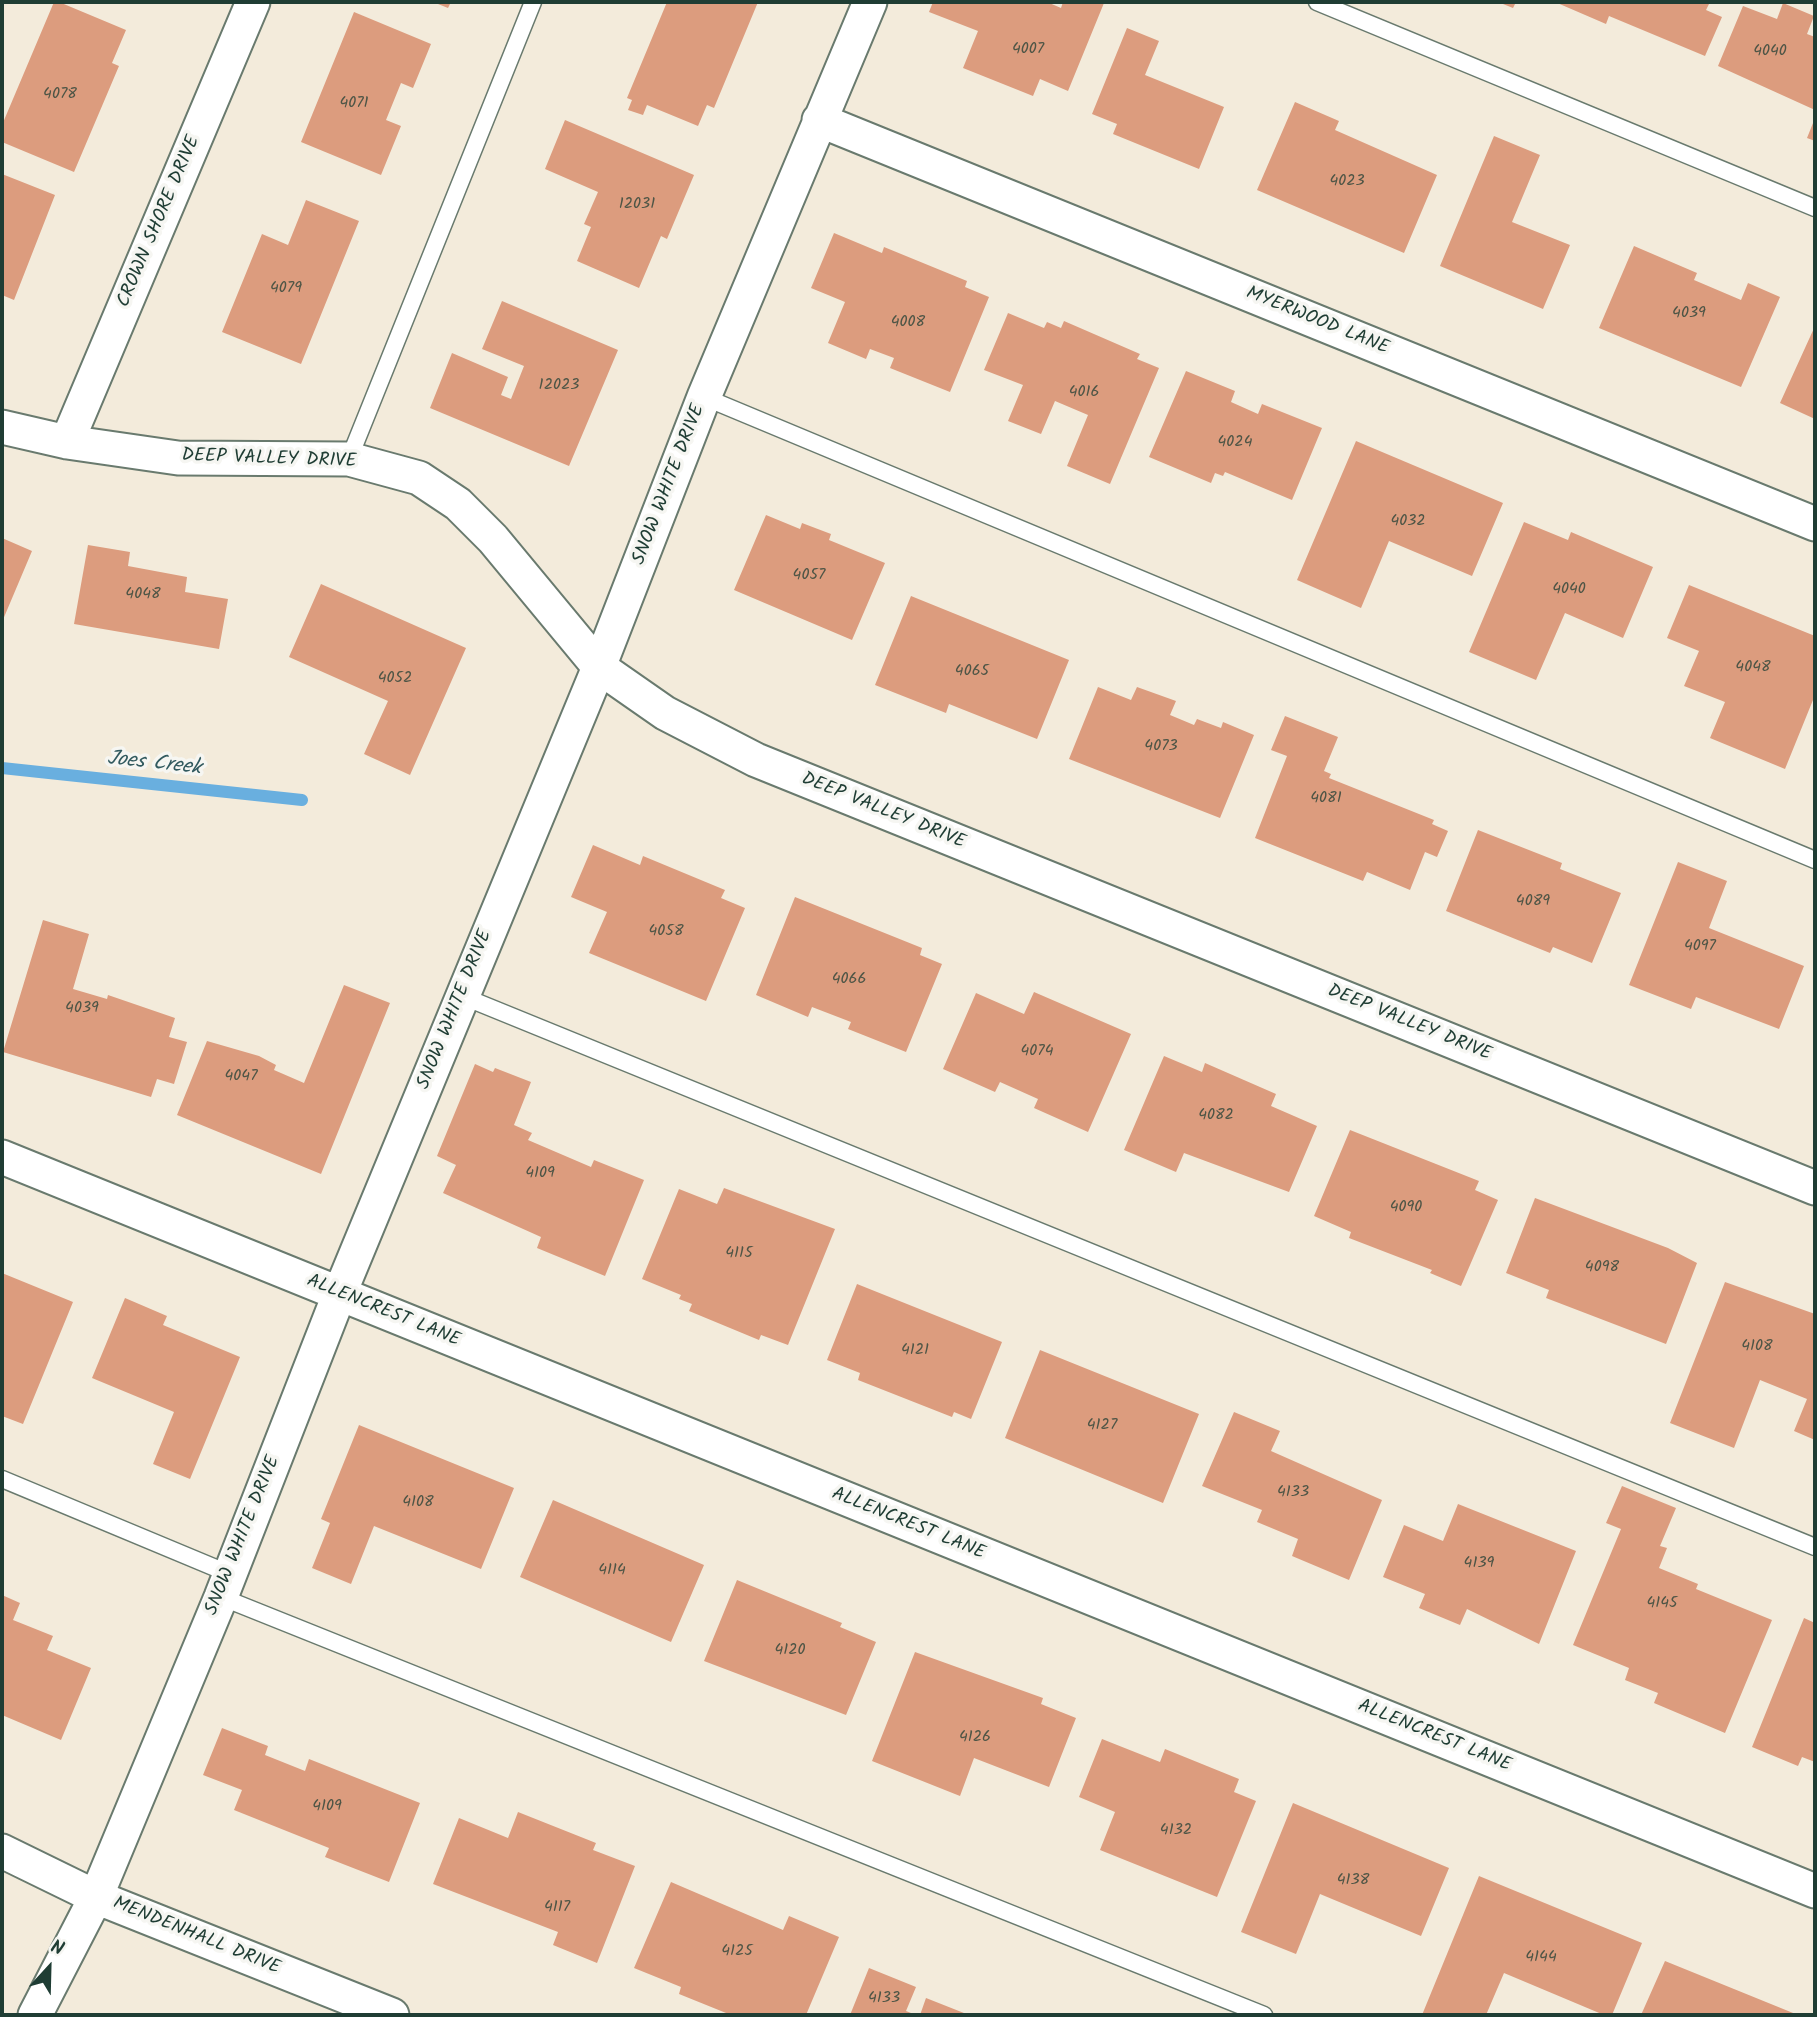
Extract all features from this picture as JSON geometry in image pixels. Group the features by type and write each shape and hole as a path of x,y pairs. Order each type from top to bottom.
{"street":[{"name":"CROWN SHORE DRIVE","path":"67,442 253,2"},
{"name":"SNOW WHITE DRIVE","path":"35,2015 96,1897 226,1585 339,1295 599,667 704,397 870,2"},
{"name":"MYERWOOD LANE","path":"820,120 1815,524"},
{"name":"DEEP VALLEY DRIVE","path":"2,427 67,442 178,458 349,459 419,478 458,504 493,539 599,667 664,713 756,760 1815,1188"},
{"name":"ALLENCREST LANE","path":"2,1157 1815,1891"},
{"name":"MENDENHALL DRIVE","path":"2,1851 96,1897 393,2015"}],"lane":[{"path":"349,459 533,2"},
{"path":"1317,2 1815,208"},
{"path":"704,397 1815,860"},
{"path":"462,996 1815,1546"},
{"path":"2,1479 226,1585 1264,2015"}],"building":[{"path":"54,2 126,30 112,63 119,66 74,172 2,142 2,125"},
{"path":"433,2 451,2 448,8"},
{"path":"667,2 758,2 714,108 707,105 698,126 647,105 643,115 628,110 632,100 627,98"},
{"path":"933,2 1047,2 1061,8 1063,2 1104,3 1068,91 1040,79 1033,96 963,68 978,31 929,12"},
{"path":"1498,2 1516,2 1513,8"},
{"path":"1555,2 1710,2 1706,10 1722,17 1705,56 1609,16 1606,24"},
{"path":"1783,3 1814,16 1807,34 1815,37 1815,110 1718,66 1743,6 1777,19"},
{"path":"354,12 431,44 413,88 401,83 386,120 401,126 381,175 301,142"},
{"path":"1127,28 1159,41 1145,75 1224,107 1199,169 1113,134 1117,124 1092,114"},
{"path":"1295,102 1339,121 1335,130 1437,175 1404,253 1257,190"},
{"path":"1815,118 1815,141 1807,138"},
{"path":"565,120 694,175 667,239 661,236 639,288 577,261 591,227 584,224 598,192 545,169"},
{"path":"1494,136 1540,155 1512,222 1570,245 1543,309 1440,266"},
{"path":"2,174 55,195 14,300 2,295"},
{"path":"306,200 359,221 301,364 222,332 262,234 288,245"},
{"path":"834,233 882,253 884,247 967,281 965,287 989,297 950,392 890,368 894,358 870,349 866,359 828,343 845,302 811,288"},
{"path":"1634,246 1697,273 1694,280 1741,300 1748,283 1780,297 1741,387 1599,328"},
{"path":"502,301 618,350 569,466 430,408 452,353 508,377 501,395 511,399 524,366 482,349"},
{"path":"1008,313 1044,328 1047,322 1061,328 1064,321 1140,354 1137,359 1159,368 1110,484 1067,466 1088,415 1055,401 1041,434 1008,421 1023,385 984,370"},
{"path":"1815,326 1815,419 1780,403"},
{"path":"1186,371 1235,391 1231,402 1258,414 1262,404 1322,428 1292,500 1225,472 1223,476 1215,473 1211,483 1149,457"},
{"path":"1356,441 1503,503 1472,576 1389,541 1361,608 1297,580"},
{"path":"766,515 800,529 802,523 831,534 829,540 885,563 852,640 734,590"},
{"path":"1524,522 1568,540 1571,532 1653,567 1623,638 1565,613 1536,680 1469,652"},
{"path":"2,538 32,551 2,622"},
{"path":"88,545 130,552 128,566 187,577 185,592 228,599 219,649 74,624"},
{"path":"321,584 466,648 410,775 364,754 388,701 289,657"},
{"path":"1689,585 1815,636 1815,695 1785,769 1710,738 1725,702 1684,686 1699,651 1667,638"},
{"path":"911,596 1069,660 1037,739 949,704 946,713 875,685"},
{"path":"1098,687 1131,700 1137,687 1176,701 1170,715 1194,725 1197,719 1221,728 1223,722 1254,735 1220,818 1069,759"},
{"path":"1285,716 1338,737 1324,771 1331,774 1329,778 1434,820 1432,824 1448,831 1437,857 1425,852 1410,890 1367,872 1363,881 1255,838 1287,756 1271,750"},
{"path":"1478,830 1562,863 1560,869 1621,893 1592,963 1553,947 1550,953 1446,911"},
{"path":"593,845 640,865 643,856 725,890 721,898 745,908 706,1001 589,953 607,912 571,897"},
{"path":"1678,862 1727,881 1709,928 1804,966 1779,1029 1696,997 1691,1009 1629,985"},
{"path":"795,897 922,948 920,955 942,964 906,1052 848,1029 851,1022 812,1007 808,1017 756,995"},
{"path":"43,920 89,934 73,989 107,999 108,995 175,1018 169,1037 187,1042 174,1084 157,1079 151,1097 3,1052"},
{"path":"344,985 390,1003 321,1174 177,1115 207,1041 259,1056 276,1065 274,1070 304,1083"},
{"path":"1034,992 1131,1034 1088,1132 1034,1108 1038,1099 1000,1082 995,1092 943,1069 976,993 1024,1014"},
{"path":"1164,1056 1202,1072 1205,1063 1276,1094 1271,1106 1317,1126 1289,1192 1184,1153 1176,1172 1124,1150"},
{"path":"475,1064 493,1072 495,1068 531,1082 514,1125 532,1133 528,1140 591,1167 594,1160 644,1180 605,1276 537,1248 541,1237 443,1193 456,1165 437,1156"},
{"path":"1350,1130 1479,1181 1475,1190 1498,1200 1461,1286 1430,1273 1432,1270 1349,1238 1351,1232 1314,1216"},
{"path":"724,1188 835,1229 788,1345 761,1335 759,1340 689,1311 692,1304 679,1299 681,1295 642,1279 679,1189 717,1204"},
{"path":"1535,1198 1668,1248 1697,1263 1666,1344 1546,1298 1549,1290 1506,1273"},
{"path":"2,1273 73,1302 23,1424 2,1416"},
{"path":"1725,1282 1815,1314 1815,1440 1794,1431 1807,1399 1760,1380 1734,1448 1670,1423"},
{"path":"857,1284 1002,1342 971,1419 954,1412 952,1417 858,1380 860,1373 827,1360"},
{"path":"125,1298 167,1316 163,1325 240,1357 190,1479 153,1464 174,1412 92,1378"},
{"path":"1040,1350 1199,1414 1163,1503 1005,1438"},
{"path":"1234,1412 1280,1431 1271,1451 1382,1500 1349,1580 1292,1556 1298,1539 1257,1522 1262,1510 1202,1486"},
{"path":"359,1425 514,1488 481,1569 374,1526 351,1584 312,1568 330,1523 321,1519"},
{"path":"1622,1486 1676,1508 1660,1546 1667,1548 1659,1568 1698,1584 1696,1589 1772,1620 1725,1733 1654,1703 1658,1693 1625,1680 1629,1668 1573,1645 1621,1529 1606,1523"},
{"path":"553,1500 704,1565 671,1642 520,1577"},
{"path":"1458,1504 1576,1551 1539,1644 1467,1609 1460,1625 1419,1608 1425,1594 1383,1577 1404,1525 1443,1541"},
{"path":"737,1580 842,1623 840,1627 876,1642 846,1715 704,1661"},
{"path":"2,1595 20,1603 13,1620 53,1636 47,1650 91,1668 61,1740 2,1715"},
{"path":"1804,1618 1815,1623 1815,1762 1802,1757 1798,1766 1752,1747"},
{"path":"915,1652 1043,1698 1041,1704 1076,1718 1049,1787 974,1758 960,1796 872,1761"},
{"path":"222,1728 268,1746 265,1755 305,1771 309,1759 420,1803 389,1882 325,1857 329,1848 234,1810 242,1790 203,1775"},
{"path":"1102,1739 1160,1762 1165,1749 1239,1779 1234,1792 1256,1801 1217,1897 1100,1850 1115,1812 1079,1797"},
{"path":"1293,1803 1449,1868 1421,1936 1320,1894 1296,1954 1241,1932"},
{"path":"518,1812 596,1843 593,1850 635,1866 597,1963 553,1945 558,1932 433,1884 459,1818 508,1838"},
{"path":"1479,1876 1642,1943 1612,2015 1604,2015 1504,1973 1486,2015 1422,2015"},
{"path":"671,1882 783,1930 789,1916 839,1937 806,2015 731,2015 679,1994 681,1987 634,1968"},
{"path":"1665,1961 1798,2015 1641,2015"},
{"path":"869,1968 916,1987 906,2011 916,2015 850,2015"},
{"path":"926,1998 969,2015 920,2015"}],"waterway":[{"name":"Joes Creek","path":"2,768 302,800"}]}
